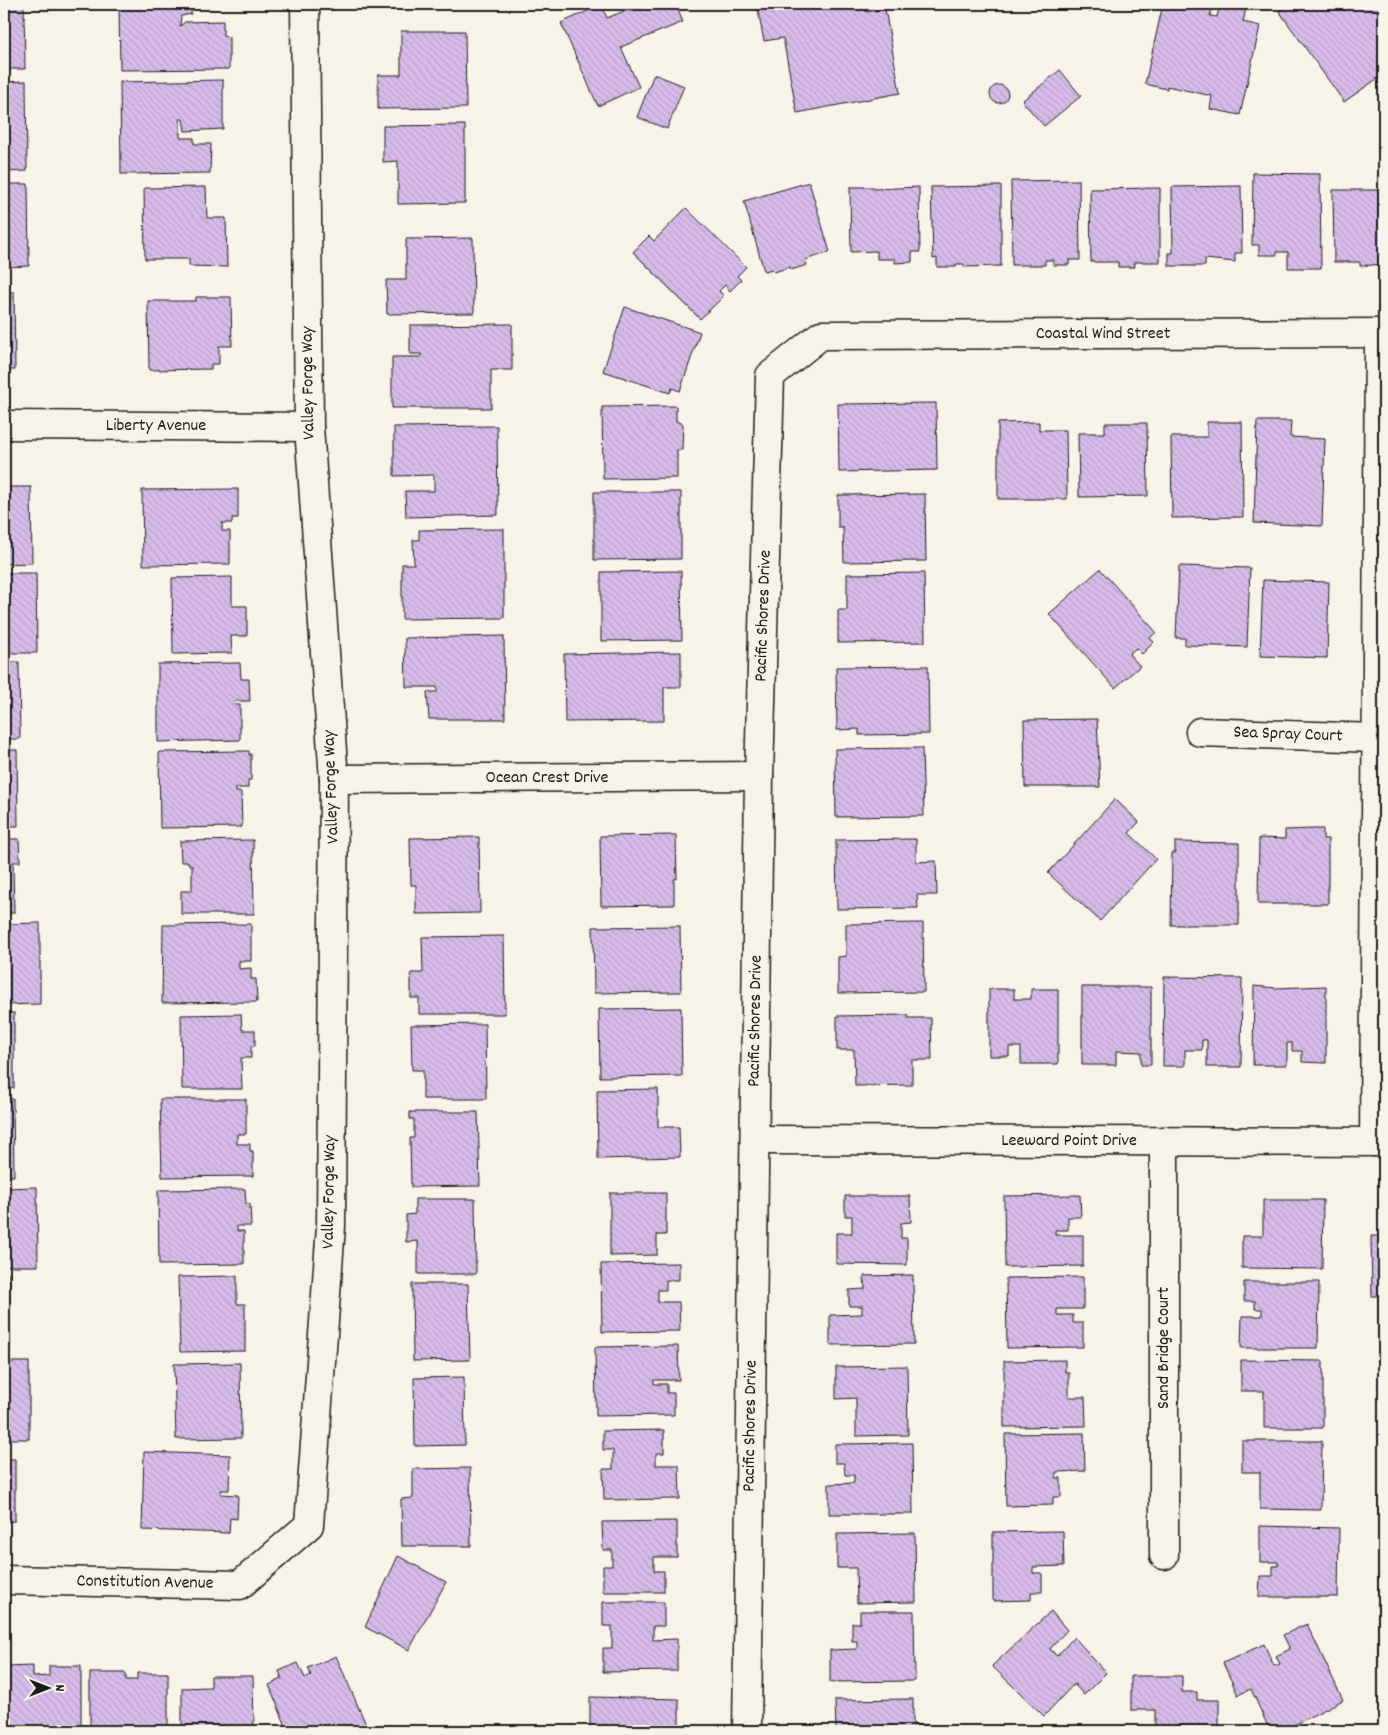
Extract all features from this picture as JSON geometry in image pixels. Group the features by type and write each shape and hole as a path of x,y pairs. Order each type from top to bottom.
{"street":[{"name":"Valley Forge Way","path":"275,1555 309,1525 331,1226 334,779 309,427 305,4"},
{"name":"Coastal Wind Street","path":"821,335 1382,333"},
{"path":"1379,1142 1376,738 1382,333"},
{"name":"Pacific Shores Drive","path":"747,1731 760,776 770,376 821,335"},
{"name":"Liberty Avenue","path":"4,424 309,427"},
{"name":"Sea Spray Court","path":"1200,732 1376,738"},
{"name":"Ocean Crest Drive","path":"334,779 760,776"},
{"name":"Leeward Point Drive","path":"755,1140 1379,1142"},
{"name":"Sand Bridge Court","path":"1164,1141 1164,1555"},
{"name":"Constitution Avenue","path":"4,1580 240,1585 275,1555"}],"building":[{"path":"4,4 24,4 25,69 4,69"},
{"path":"119,4 212,4 212,7 192,7 191,14 181,16 180,26 185,22 223,21 223,35 229,37 229,69 120,70"},
{"path":"378,4 483,4 483,5 378,6"},
{"path":"629,4 675,4 683,22 621,47 639,87 598,106 561,23 601,5 607,18 631,8"},
{"path":"813,4 813,7 823,4 865,4 866,12 885,9 900,93 797,113 783,38 764,41 757,5"},
{"path":"1085,4 1107,4 1089,12"},
{"path":"1163,4 1213,4 1210,16 1217,17 1220,4 1246,8 1243,22 1260,26 1240,115 1210,109 1212,96 1167,86 1167,89 1145,84"},
{"path":"1290,4 1339,4 1344,11 1352,5 1350,4 1384,4 1384,74 1344,102 1279,11"},
{"path":"401,31 465,31 466,108 378,109 378,75 401,75"},
{"path":"1060,70 1081,96 1044,126 1022,101"},
{"path":"654,74 684,86 667,129 637,117"},
{"path":"223,80 223,129 185,131 183,119 180,119 180,138 194,138 194,144 211,144 210,173 121,174 120,82"},
{"path":"26,81 27,171 4,172 4,82"},
{"path":"999,85 1005,88 1008,94 1005,100 999,103 993,100 990,94 993,88"},
{"path":"465,125 465,203 398,204 398,161 383,162 383,126"},
{"path":"1253,173 1320,174 1321,268 1288,268 1288,252 1277,252 1277,255 1259,255 1259,245 1252,245"},
{"path":"1079,180 1080,260 1069,260 1069,265 1053,265 1053,260 1045,260 1045,265 1012,265 1011,181"},
{"path":"809,182 830,252 805,260 807,265 791,270 790,267 774,272 773,269 764,271 744,201"},
{"path":"4,184 28,184 29,266 4,267"},
{"path":"1001,186 1001,266 964,267 964,264 956,264 956,267 937,267 937,258 933,259 931,187"},
{"path":"1241,186 1242,253 1235,253 1235,262 1205,259 1205,266 1169,266 1169,253 1173,253 1172,187"},
{"path":"206,187 207,218 226,218 227,267 189,266 189,259 145,259 144,188"},
{"path":"850,187 874,187 874,189 919,187 920,252 912,252 912,262 895,263 895,259 877,259 877,251 851,252"},
{"path":"1160,188 1160,262 1134,262 1135,267 1118,267 1118,262 1091,262 1090,189"},
{"path":"1333,190 1384,190 1384,264 1360,266 1360,262 1334,262"},
{"path":"686,208 746,267 737,276 741,280 730,291 725,285 719,291 724,296 700,319 633,252 649,236 654,241"},
{"path":"473,238 474,313 387,314 386,280 406,280 406,239"},
{"path":"4,292 14,292 15,370 4,370"},
{"path":"196,297 231,297 232,346 219,346 219,364 211,364 211,369 149,370 148,301 196,301"},
{"path":"625,307 700,332 680,391 672,388 670,393 603,371"},
{"path":"512,324 512,370 491,370 491,408 392,408 392,357 421,357 421,354 410,354 410,325"},
{"path":"936,403 937,470 839,472 838,404"},
{"path":"676,406 676,421 683,424 682,450 677,450 677,478 603,479 602,407"},
{"path":"1257,421 1291,421 1290,437 1325,439 1322,526 1254,523"},
{"path":"1039,422 1039,430 1066,430 1067,499 998,499 998,423"},
{"path":"1207,422 1242,422 1243,517 1172,518 1171,437 1207,437"},
{"path":"1105,423 1147,423 1148,496 1079,497 1078,433 1105,433"},
{"path":"497,426 498,515 406,517 405,491 434,491 434,475 394,476 394,427"},
{"path":"4,487 31,487 32,563 4,564"},
{"path":"238,489 238,518 232,518 232,523 222,523 222,531 230,531 230,564 143,565 142,490"},
{"path":"594,492 681,492 681,559 594,560"},
{"path":"925,494 926,561 844,562 843,527 838,527 838,495"},
{"path":"504,529 504,618 402,619 402,564 414,564 413,540 419,540 419,530"},
{"path":"1179,566 1250,568 1247,647 1185,645 1185,638 1176,638"},
{"path":"1100,569 1156,632 1150,638 1154,642 1142,654 1136,648 1129,654 1140,666 1115,688 1049,614"},
{"path":"681,571 682,640 601,641 601,572"},
{"path":"4,573 36,573 37,653 4,653"},
{"path":"924,573 925,642 838,643 838,610 847,610 847,574"},
{"path":"232,577 232,606 247,606 247,636 231,636 232,653 173,654 172,578"},
{"path":"1263,580 1329,582 1327,658 1260,656"},
{"path":"504,636 505,719 429,719 427,692 437,692 437,687 406,687 405,638"},
{"path":"681,652 681,687 664,687 664,721 565,722 564,654"},
{"path":"4,662 19,662 20,739 4,739"},
{"path":"240,663 241,679 249,679 250,701 234,701 235,705 240,705 240,740 158,742 158,664"},
{"path":"928,666 929,734 859,735 859,729 837,730 836,667"},
{"path":"1097,719 1100,787 1025,787 1024,720"},
{"path":"922,748 924,816 836,817 835,749"},
{"path":"4,750 17,750 18,826 4,826"},
{"path":"249,751 249,755 251,754 251,780 248,780 248,788 236,788 236,792 241,792 242,827 160,828 159,752"},
{"path":"1115,799 1139,822 1129,833 1156,859 1100,921 1048,873"},
{"path":"1323,829 1323,839 1328,839 1328,904 1258,904 1259,838 1285,839 1285,830"},
{"path":"676,835 677,879 674,879 674,905 601,906 600,836"},
{"path":"479,837 480,913 416,914 416,885 411,885 410,838"},
{"path":"4,839 19,839 20,862 13,862 14,913 4,913"},
{"path":"916,839 916,862 936,861 937,895 917,895 918,908 837,909 836,840"},
{"path":"253,840 254,914 181,914 181,891 192,891 192,865 189,865 189,862 181,862 180,841"},
{"path":"1175,842 1239,843 1239,925 1171,925 1172,853 1175,853"},
{"path":"40,923 40,1004 4,1005 4,924"},
{"path":"923,923 924,992 838,993 838,957 846,956 846,924"},
{"path":"251,924 251,961 239,961 239,969 251,968 251,979 256,979 257,1002 162,1003 163,925"},
{"path":"680,926 681,992 594,993 593,927"},
{"path":"504,936 505,1014 419,1014 419,998 411,998 411,973 423,973 422,937"},
{"path":"1164,977 1242,978 1241,1067 1207,1067 1207,1040 1202,1040 1202,1050 1185,1050 1185,1066 1163,1066"},
{"path":"1254,986 1276,988 1326,986 1326,1063 1302,1062 1302,1051 1292,1051 1292,1043 1287,1043 1287,1065 1253,1065"},
{"path":"1082,987 1151,987 1151,1065 1141,1065 1141,1052 1116,1051 1116,1065 1082,1065"},
{"path":"989,989 1014,989 1014,999 1031,999 1031,989 1058,989 1058,1064 1021,1064 1021,1047 1009,1047 1009,1056 989,1056"},
{"path":"681,1008 682,1076 600,1077 599,1009"},
{"path":"4,1013 14,1013 14,1088 4,1088"},
{"path":"241,1014 242,1030 255,1030 255,1046 251,1046 251,1058 241,1058 242,1089 182,1089 181,1015"},
{"path":"908,1015 908,1018 931,1018 932,1060 912,1060 912,1085 855,1086 854,1050 837,1050 837,1016"},
{"path":"485,1024 486,1099 423,1099 423,1070 412,1070 411,1025"},
{"path":"658,1089 658,1127 679,1127 680,1157 598,1159 597,1090"},
{"path":"4,1099 13,1099 14,1176 4,1176"},
{"path":"160,1099 246,1099 246,1134 237,1134 237,1144 250,1144 250,1151 253,1151 253,1176 162,1177"},
{"path":"410,1112 478,1112 480,1186 411,1187 410,1138 414,1138 414,1119 410,1119"},
{"path":"37,1187 38,1266 4,1266 4,1188"},
{"path":"245,1189 246,1204 250,1204 251,1226 237,1226 237,1231 244,1231 244,1264 159,1265 158,1190"},
{"path":"610,1193 666,1193 666,1235 657,1235 657,1255 610,1256"},
{"path":"1080,1195 1081,1217 1068,1217 1068,1230 1055,1230 1055,1235 1083,1235 1083,1266 1005,1267 1004,1196"},
{"path":"845,1196 910,1196 911,1222 901,1223 901,1238 907,1238 907,1265 836,1264 836,1233 852,1233 852,1216 845,1216"},
{"path":"415,1199 475,1199 476,1274 418,1274 418,1241 406,1242 406,1215 415,1214"},
{"path":"1263,1200 1323,1200 1322,1269 1242,1268 1242,1236 1263,1236"},
{"path":"1371,1236 1384,1236 1384,1298 1383,1296 1372,1296"},
{"path":"679,1263 679,1280 666,1280 666,1290 658,1290 658,1302 679,1302 680,1331 602,1332 601,1264"},
{"path":"4,1274 9,1274 10,1351 4,1351"},
{"path":"913,1275 914,1344 830,1345 830,1315 862,1314 862,1306 849,1306 849,1290 865,1289 864,1276"},
{"path":"237,1276 237,1304 245,1304 245,1351 180,1352 178,1277"},
{"path":"1083,1277 1083,1309 1057,1309 1057,1315 1073,1315 1073,1323 1083,1323 1083,1347 1007,1348 1006,1278"},
{"path":"1244,1282 1319,1282 1318,1348 1241,1348 1242,1316 1262,1316 1262,1309 1255,1309 1255,1301 1244,1301"},
{"path":"412,1284 468,1284 470,1360 413,1361"},
{"path":"678,1346 679,1380 654,1380 654,1384 667,1384 667,1393 674,1393 674,1415 596,1416 595,1347"},
{"path":"1065,1360 1065,1372 1069,1372 1069,1397 1085,1397 1086,1426 1004,1427 1004,1361"},
{"path":"1241,1360 1323,1361 1323,1428 1264,1428 1264,1391 1241,1391"},
{"path":"4,1362 29,1362 29,1439 4,1439"},
{"path":"240,1363 241,1438 176,1439 174,1364"},
{"path":"907,1366 908,1435 856,1436 856,1398 836,1399 836,1367"},
{"path":"464,1377 465,1445 415,1446 414,1378"},
{"path":"664,1430 664,1453 656,1453 656,1465 679,1465 680,1499 604,1500 603,1469 613,1469 613,1450 603,1450 603,1431"},
{"path":"1084,1433 1085,1471 1056,1472 1056,1478 1061,1478 1061,1497 1053,1497 1053,1505 1006,1506 1005,1434"},
{"path":"1242,1441 1322,1441 1321,1510 1260,1509 1260,1472 1242,1472"},
{"path":"912,1443 913,1514 829,1514 829,1484 854,1483 854,1475 845,1475 844,1463 835,1463 835,1444"},
{"path":"144,1452 230,1455 229,1490 221,1490 221,1494 238,1495 237,1519 230,1518 229,1533 142,1530"},
{"path":"4,1459 15,1459 15,1521 4,1522"},
{"path":"470,1468 471,1546 402,1546 401,1499 413,1498 413,1469"},
{"path":"677,1521 677,1557 654,1557 654,1571 664,1571 664,1592 603,1592 603,1566 612,1566 612,1550 603,1550 602,1522"},
{"path":"1260,1526 1339,1528 1338,1597 1259,1597 1260,1576 1273,1576 1273,1566 1278,1566 1278,1562 1260,1562"},
{"path":"1063,1531 1064,1566 1033,1567 1033,1573 1042,1573 1042,1592 1031,1592 1031,1600 993,1601 993,1532"},
{"path":"915,1533 916,1602 857,1603 856,1568 837,1568 837,1534"},
{"path":"398,1556 446,1582 409,1650 365,1627"},
{"path":"603,1602 664,1602 664,1626 653,1626 653,1640 677,1639 677,1671 603,1672 603,1648 612,1648 612,1626 603,1626"},
{"path":"860,1611 914,1611 915,1681 830,1682 830,1650 857,1649 857,1641 852,1641 852,1623 860,1623"},
{"path":"1051,1611 1067,1630 1050,1649 1057,1656 1074,1637 1106,1673 1084,1695 1074,1684 1044,1716 992,1666"},
{"path":"1307,1624 1343,1700 1282,1731 1270,1731 1251,1689 1238,1695 1223,1663 1264,1644 1274,1666 1280,1664 1276,1656 1290,1649 1283,1635"},
{"path":"336,1656 368,1729 364,1731 288,1731 269,1685 282,1679 279,1671 298,1663 305,1678 311,1675 308,1668"},
{"path":"33,1666 33,1677 49,1676 49,1666 81,1666 81,1731 4,1731 4,1667"},
{"path":"90,1673 126,1673 126,1680 137,1680 137,1673 168,1673 168,1731 90,1731"},
{"path":"211,1676 253,1676 254,1731 182,1731 182,1688 211,1687"},
{"path":"1131,1676 1182,1676 1182,1692 1197,1692 1197,1700 1219,1700 1219,1731 1155,1731 1155,1710 1131,1710"},
{"path":"590,1697 679,1699 679,1731 590,1731"},
{"path":"913,1699 913,1725 929,1725 929,1731 836,1731 835,1700"}]}
